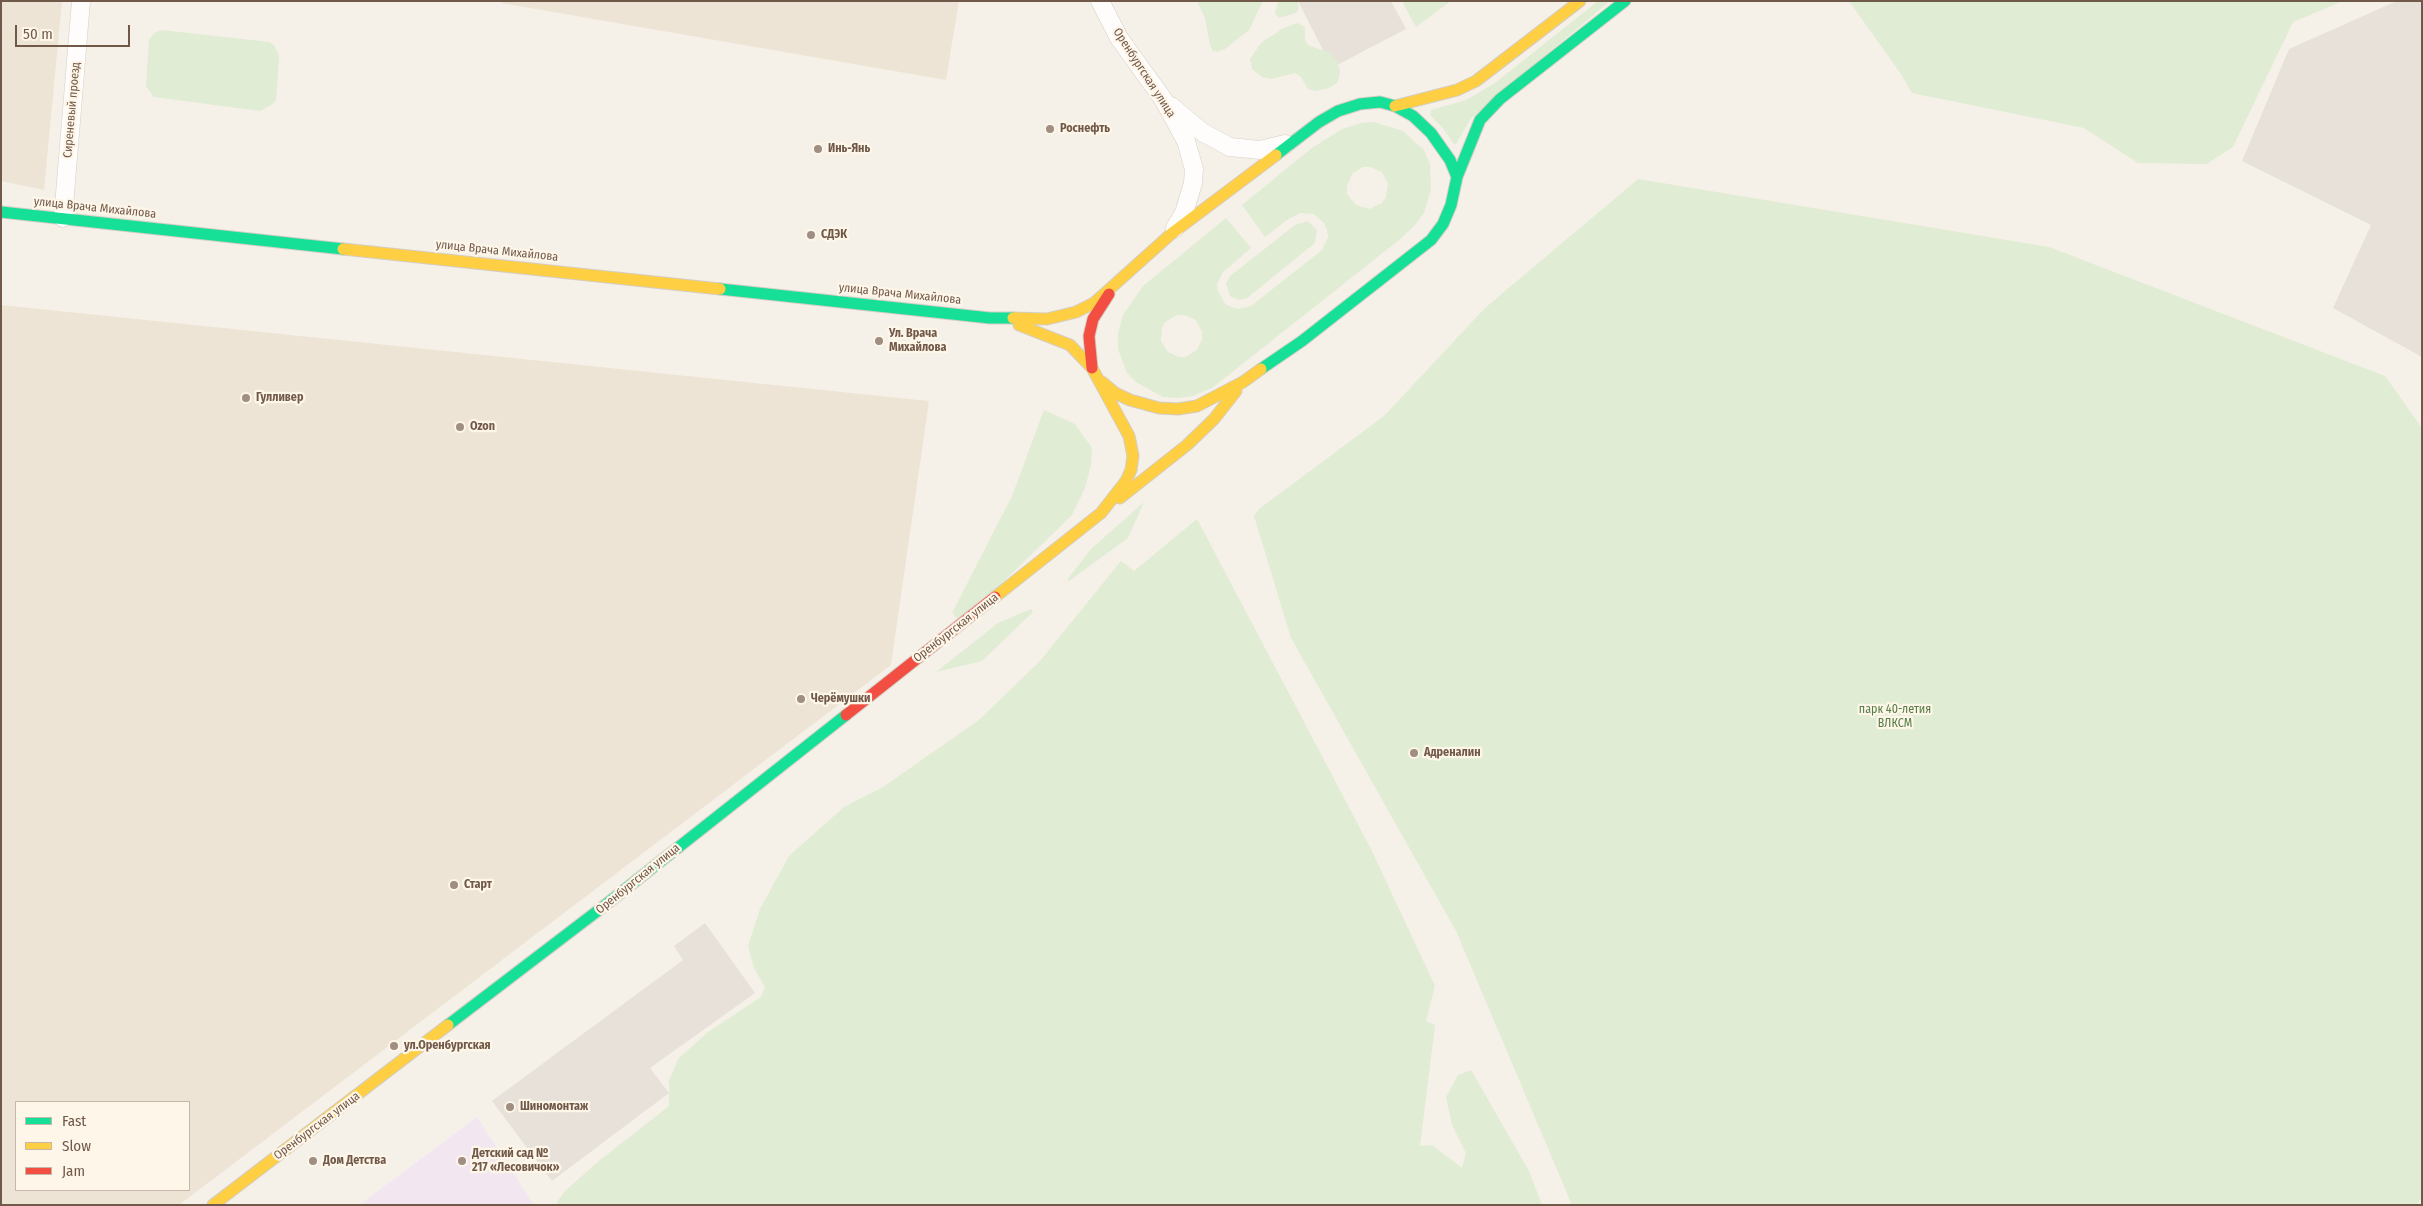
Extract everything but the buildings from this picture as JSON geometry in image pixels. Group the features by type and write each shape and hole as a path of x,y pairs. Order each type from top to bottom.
{"main road":[{"path":"1395,106 1457,90 1476,81 1580,1"},
{"path":"1102,382 1115,393 1159,408 1178,409 1197,406 1243,382 1302,341 1431,240 1443,224 1452,205 1456,177 1480,120 1500,99 1625,1"},
{"path":"1171,234 1295,140 1338,111 1360,104 1380,102 1395,106 1412,116 1431,133 1450,160 1456,177"},
{"name":"улица Врача Михайлова","path":"1,212 990,318"},
{"name":"Оренбургская улица","path":"990,318 1047,319 1076,312 1094,302 1171,234"},
{"path":"1092,368 1089,336 1093,319 1122,277"},
{"name":"Оренбургская улица","path":"213,1205 604,906 1100,513 1126,481 1133,456 1129,436 1102,382 1092,368 1070,345 1049,335 990,318"},
{"path":"1100,513 1187,445 1214,419 1243,382"}],"street":[{"name":"Сиреневый проезд","path":"63,218 81,1"},
{"name":"Оренбургская улица","path":"1100,1 1119,38 1162,99 1186,142 1194,168 1190,199 1171,234"},
{"path":"1162,99 1202,132 1230,147 1260,150 1276,148 1295,140"}],"shaded area":[{"path":"1,1 62,1 44,190 1,181"},
{"path":"501,1 959,1 946,80 501,3"},
{"path":"1298,1 1391,1 1406,29 1339,64 1329,62"},
{"path":"2397,1 2422,1 2422,357 2333,308 2371,225 2242,161 2289,49"},
{"path":"1,305 929,401 891,665 179,1205 1,1205"},
{"path":"705,923 755,993 650,1068 669,1093 552,1181 492,1101 683,960 674,946"},
{"name":"Детский сад № 217 «Лесовичок»","path":"477,1117 534,1205 359,1205"}],"green space":[{"path":"1197,1 1263,1 1249,30 1225,49 1217,52 1213,51 1210,45 1205,18"},
{"path":"1278,1 1297,1 1299,8 1296,13 1279,18 1275,13"},
{"path":"1402,1 1451,1 1416,27"},
{"path":"1598,1 1610,1 1471,118 1456,144 1453,143 1442,127 1430,115 1431,110 1466,100 1495,83"},
{"path":"1849,1 2343,1 2293,22 2233,147 2207,164 2138,163 2084,128 1912,93 1901,74"},
{"path":"1297,23 1305,27 1305,40 1308,45 1330,53 1336,59 1340,70 1339,77 1337,83 1329,88 1316,91 1308,89 1301,77 1295,73 1271,79 1262,77 1252,69 1250,59 1261,43 1282,29"},
{"path":"161,30 269,42 274,45 279,55 276,100 273,104 260,111 154,97 146,86 149,40 154,33"},
{"path":"1374,122 1403,131 1424,150 1430,164 1431,189 1424,213 1415,225 1399,240 1212,388 1193,396 1163,397 1136,382 1127,373 1122,360 1118,349 1118,333 1123,315 1143,286 1226,218 1251,248 1223,272 1217,284 1218,291 1225,304 1231,307 1238,309 1251,306 1322,250 1328,237 1324,223 1314,214 1300,213 1287,220 1265,237 1242,205 1312,148 1342,129 1361,123","holes":["1363,167 1370,167 1382,172 1388,184 1386,197 1382,203 1369,209 1356,205 1347,194 1347,186 1352,174","1177,315 1184,315 1196,320 1202,332 1202,339 1197,350 1186,357 1179,357 1168,352 1161,341 1162,328 1165,322"]},
{"name":"парк 40-летия ВЛКСМ","path":"1638,179 2049,247 2385,376 2422,428 2422,1197 2417,1205 1572,1205 1456,931 1291,638 1254,516 1259,509 1384,416 1485,308"},
{"path":"1308,221 1317,230 1315,243 1247,298 1239,300 1230,296 1226,284 1230,276 1295,225"},
{"path":"1044,410 1075,424 1092,448 1091,465 1085,488 1072,515 965,619 958,619 952,613 1012,496"},
{"path":"1144,502 1128,538 1069,581 1067,580 1090,550"},
{"path":"1197,519 1371,849 1435,986 1426,1021 1435,1025 1420,1146 1432,1145 1462,1168 1466,1153 1452,1125 1446,1097 1458,1075 1471,1070 1529,1171 1542,1205 557,1205 565,1191 600,1160 669,1106 669,1080 679,1058 708,1032 761,997 765,987 754,968 748,946 760,909 789,856 844,807 883,787 979,720 1040,661 1121,561 1134,571"},
{"path":"1031,609 1033,612 982,661 936,672 998,623"}],"traffic: fast":[{"path":"1457,177 1480,120 1500,99 1625,1"},
{"path":"1261,369 1302,341 1431,240 1443,224 1451,205 1457,177 1450,160 1431,133 1413,116 1395,106 1380,102 1360,104 1338,111 1319,122 1276,155"},
{"path":"1,212 343,249"},
{"path":"720,289 990,318 1013,318"},
{"path":"448,1025 604,906 846,715"}],"traffic: slow":[{"path":"1395,106 1457,90 1476,81 1580,1"},
{"path":"1013,318 1047,319 1076,312 1094,303 1171,234 1276,155"},
{"path":"343,249 720,289"},
{"path":"995,597 1101,513 1126,481 1131,470 1133,456 1129,436 1092,368 1070,345 1019,325"},
{"path":"1102,382 1115,393 1130,400 1159,408 1178,409 1197,406 1243,382 1261,369"},
{"path":"1120,498 1187,445 1214,419 1236,391"},
{"path":"213,1205 448,1025"}],"traffic: jam":[{"path":"1092,368 1089,336 1093,319 1109,294"},
{"path":"846,715 995,597"}],"place":[{"name":"Роснефть","path":"1050,129"},
{"name":"Инь-Янь","path":"818,149"},
{"name":"СДЭК","path":"811,235"},
{"name":"Ул. Врача Михайлова","path":"879,341"},
{"name":"Гулливер","path":"246,398"},
{"name":"Ozon","path":"460,427"},
{"name":"Черёмушки","path":"801,699"},
{"name":"Адреналин","path":"1414,753"},
{"name":"Старт","path":"454,885"},
{"name":"ул.Оренбургская","path":"394,1046"},
{"name":"Шиномонтаж","path":"510,1107"},
{"name":"Дом Детства","path":"313,1161"},
{"name":"Детский сад № 217 «Лесовичок»","path":"462,1161"}]}
